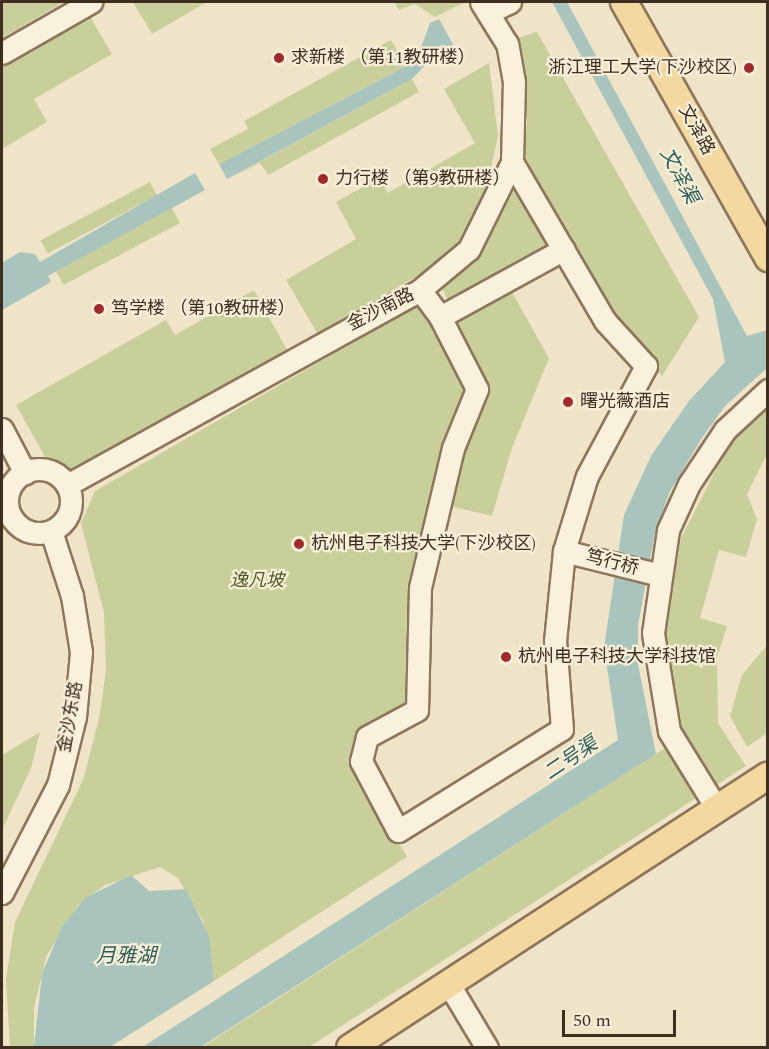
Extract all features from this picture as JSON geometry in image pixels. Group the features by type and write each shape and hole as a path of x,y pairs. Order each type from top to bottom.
{"main road":[{"name":"文泽路","path":"624,2 768,258"},
{"path":"379,1047 452,990 768,775"},
{"path":"350,1047 452,990 768,793"}],"street":[{"path":"2,53 91,2"},
{"path":"485,7 510,2"},
{"name":"金沙南路","path":"67,485 420,290 469,249 512,162 514,82 507,44 485,7"},
{"path":"420,290 440,316 477,389 453,448 420,588 417,710 367,737 361,761 398,831 562,729 555,641 564,551 587,476 646,366 605,321 512,162"},
{"path":"440,316 564,249"},
{"path":"717,809 669,731 660,701 653,633 657,574 668,530 689,484 725,430 768,390"},
{"path":"2,429 25,473"},
{"path":"51,471 67,485 71,506 51,531 30,532 9,512 9,491 25,473 51,471"},
{"name":"金沙东路","path":"2,893 58,785 75,717 81,652 72,596 51,531"},
{"name":"笃行桥","path":"564,551 657,574"},
{"path":"452,990 487,1047"}],"green space":[{"path":"2,2 64,2 2,38"},
{"path":"133,2 207,2 152,34"},
{"path":"394,2 465,2 435,17 415,4 399,10"},
{"path":"88,13 112,54 34,99 47,122 2,149 2,63"},
{"path":"537,32 699,317 662,376 614,320 534,179 523,149 527,122 515,39"},
{"path":"391,40 406,66 219,164 210,149 248,129 244,121"},
{"path":"489,63 498,136 482,209 469,232 433,267 317,333 286,280 356,239 336,202 379,178 388,193 475,143 444,89"},
{"path":"412,79 419,92 268,175 260,163 230,178"},
{"path":"150,182 157,195 48,253 41,240"},
{"path":"513,192 525,197 549,240 545,250 449,302 441,286 490,236"},
{"path":"172,208 180,223 63,285 55,270"},
{"path":"509,287 549,358 512,448 492,516 446,505 484,391 451,320"},
{"path":"254,290 287,350 72,472 45,457 16,405 166,320 175,335"},
{"name":"逸凡坡","path":"417,306 433,317 467,381 465,408 420,537 413,700 353,759 407,857 214,981 203,921 178,878 160,867 105,885 78,905 47,955 34,1007 34,1047 10,1048 6,979 15,922 83,780 99,719 106,670 104,613 81,523 95,491"},
{"path":"767,405 767,454 747,494 757,519 746,557 719,550 700,618 727,626 717,658 718,723 746,766 309,1047 201,1048 682,737 670,695 663,617 680,540 729,444"},
{"path":"767,645 766,734 747,747 730,716 742,675"},
{"path":"40,732 31,768 2,830 2,755"}],"water":[{"path":"552,2 567,2 747,336 767,330 767,368 725,406 702,438 670,491 655,533 638,625 638,664 656,754 201,1047 141,1048 618,740 604,647 624,515 651,456 689,401 725,362 713,299"},
{"path":"439,19 459,55 445,64 429,61 412,79 227,179 219,164 416,61 430,23"},
{"path":"195,173 205,190 48,276 51,282 2,310 2,263 20,252 35,254 40,262"},
{"name":"月雅湖","path":"131,875 149,891 186,889 209,936 214,981 110,1047 34,1047 42,974 62,926 85,898"}],"place":[{"name":"求新楼 （第11教研楼）","path":"279,58"},
{"name":"浙江理工大学(下沙校区)","path":"749,68"},
{"name":"力行楼 （第9教研楼）","path":"323,179"},
{"name":"笃学楼 （第10教研楼）","path":"99,309"},
{"name":"曙光薇酒店","path":"568,402"},
{"name":"杭州电子科技大学(下沙校区)","path":"299,544"},
{"name":"杭州电子科技大学科技馆","path":"506,657"}],"water label":[{"name":"文泽渠","path":"679,176"},
{"name":"二号渠","path":"571,759"}]}
